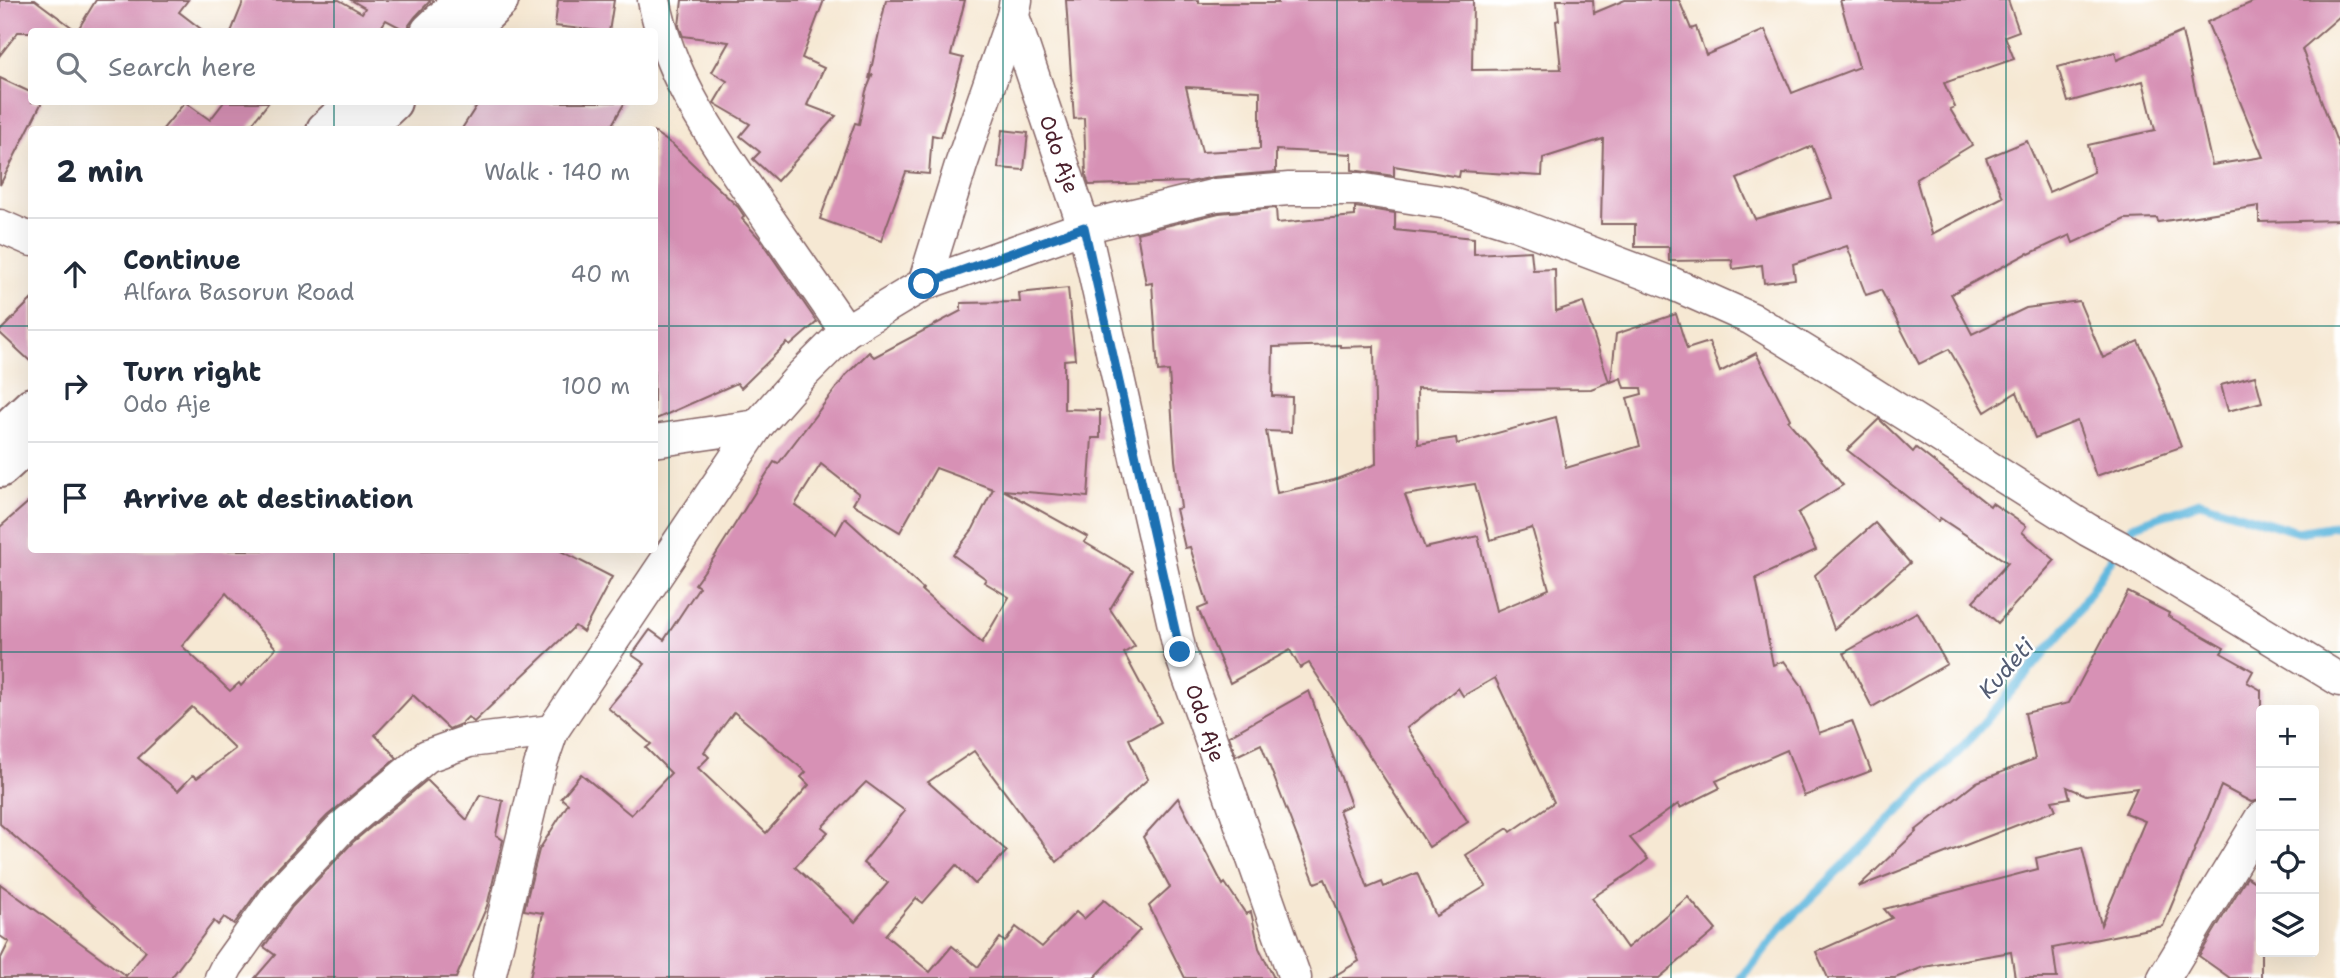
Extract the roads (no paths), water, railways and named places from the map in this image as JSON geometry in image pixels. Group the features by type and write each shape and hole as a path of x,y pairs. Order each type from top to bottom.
{"highway":[{"path":"434,28 464,0"},
{"path":"470,28 499,0"},
{"path":"330,126 353,105"},
{"path":"366,126 389,105"},
{"path":"0,437 28,411"},
{"path":"0,468 28,443"}],"street":[{"path":"654,0 659,26 680,82 846,331"},
{"name":"Odo Aje","path":"1015,8 1084,227 1180,652 1295,978"},
{"name":"Odo Aje","path":"924,284 961,165 1015,8"},
{"path":"489,978 537,777 552,731 757,426 801,376 846,331 924,284 1084,227 1216,195 1289,189 1359,189 1448,203 1515,224 1671,283 1752,319 2088,530 2340,680"},
{"path":"0,226 28,238"},
{"path":"658,440 757,426"},
{"path":"221,978 226,966 286,886 340,829 427,756 470,741 552,731"},
{"path":"2164,978 2256,826"}],"waterway":[{"name":"Kudeti","path":"1742,978 1782,927 1960,750 2067,627 2133,526 2200,502 2298,532 2340,525"}]}
